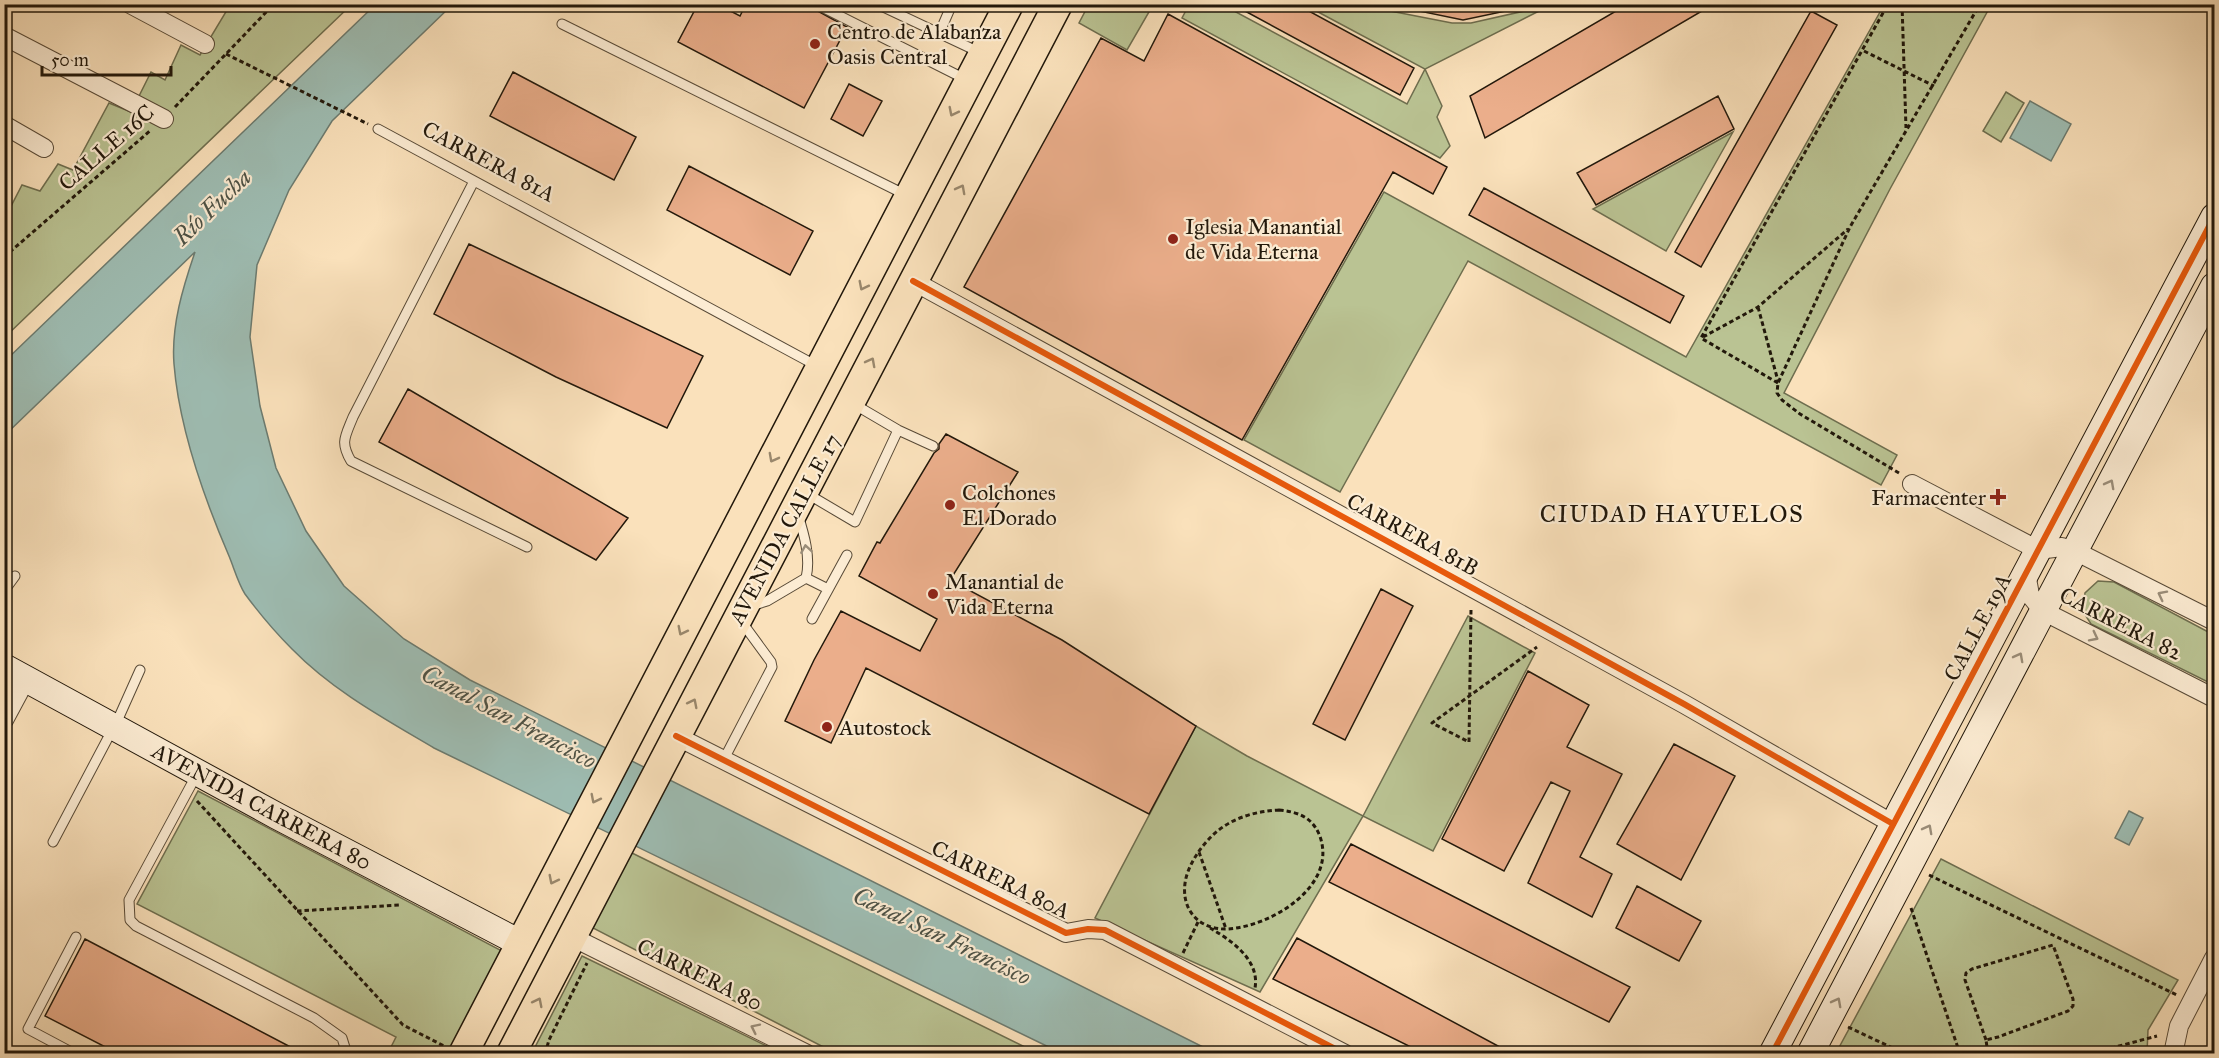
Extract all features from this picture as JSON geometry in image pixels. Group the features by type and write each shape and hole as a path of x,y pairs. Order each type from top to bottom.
{"main road":[{"name":"AVENIDA CALLE 17","path":"455,1051 520,943 1009,4"},
{"name":"AVENIDA CALLE 17","path":"511,1053 1058,4"}],"street":[{"path":"130,4 205,44"},
{"path":"4,36 164,119"},
{"path":"4,125 44,148"},
{"name":"CALLE 19A","path":"1772,1053 2214,217"},
{"name":"CARRERA 81B","path":"913,280 1573,642 1893,824"},
{"path":"1810,1053 2214,286"},
{"path":"1912,484 2038,550"},
{"name":"CARRERA 82","path":"2038,550 2062,547 2075,551 2214,621"},
{"name":"CARRERA 82","path":"2026,573 2030,595 2043,611 2214,698"},
{"path":"4,720 15,673"},
{"name":"AVENIDA CARRERA 80","path":"15,673 114,726 193,782 277,816 520,943"},
{"name":"CARRERA 80A","path":"671,745 723,761 1066,933 1088,929 1105,930 1345,1053"},
{"name":"CARRERA 80","path":"572,937 807,1053"},
{"path":"2174,1053 2180,1026 2214,958"}],"lane":[{"path":"816,4 968,81"},
{"path":"877,4 983,54"},
{"path":"939,34 952,4"},
{"path":"562,24 909,196"},
{"name":"CARRERA 81A","path":"378,129 820,368"},
{"path":"474,181 353,417 345,437 344,448 351,461 527,547"},
{"path":"850,401 898,430 933,446"},
{"path":"723,761 772,667 740,612 767,601 806,578 809,567 799,499 855,522 898,430"},
{"path":"812,619 847,555"},
{"path":"4,591 15,576"},
{"path":"806,578 828,589"},
{"path":"53,842 114,726 140,670"},
{"path":"193,782 129,900 130,920 135,926 314,1018 342,1038 347,1053"},
{"path":"75,1053 28,1029 76,937"}],"path":[{"path":"1701,338 1864,51 1888,4"},
{"path":"1902,4 1906,130"},
{"path":"1912,484 1892,468 1800,414 1777,393 1778,383 1850,227 1980,4"},
{"path":"1864,51 1934,86"},
{"path":"225,54 378,129"},
{"path":"1701,338 1758,307 1850,227"},
{"path":"1758,307 1778,383"},
{"path":"1701,338 1778,383"},
{"path":"1471,610 1470,696 1469,742 1432,723 1470,696 1537,647"},
{"path":"193,782 297,911 403,1025 455,1051"},
{"path":"1209,927 1226,929 1262,921 1284,910 1302,895 1318,872 1323,858 1323,844 1312,821 1290,811 1272,810 1252,814 1226,825 1210,838 1199,852 1186,878 1185,888 1191,912 1198,922 1237,946 1246,956 1257,981 1255,992"},
{"path":"1199,852 1226,929"},
{"path":"1927,874 2192,1002"},
{"path":"297,911 409,904"},
{"path":"1911,906 1960,1053"},
{"path":"1176,966 1198,922"},
{"path":"1986,1040 2068,1011 2073,1006 2073,999 2053,945 2057,937"},
{"path":"1981,1053 1988,1052 1986,1040 1965,981 1966,973 1972,969 2053,945"},
{"path":"1846,1026 1899,1052"},
{"path":"2089,1053 2157,1036"}],"green space":[{"path":"1089,4 1153,5 1127,50 1079,23"},
{"path":"230,5 351,5 5,337 5,218 22,185 40,191 58,164 73,170 109,103 131,112 151,72 165,80 181,45 200,55"},
{"path":"1189,5 1223,5 1407,104 1425,69 1442,106 1437,117 1450,146 1440,158 1182,18"},
{"path":"1305,5 1372,5 1380,9 1452,23 1471,23 1551,5 1425,69"},
{"path":"1884,5 1991,5 1890,189 1784,393 1897,455 1881,485 1468,261 1340,492 1244,440 1384,192 1686,357"},
{"path":"2006,92 2024,103 2001,142 1983,131"},
{"path":"1733,132 1666,251 1593,209"},
{"path":"2098,581 2114,582 2214,635 2214,685 2091,624 2082,610 2085,593"},
{"path":"1468,616 1535,653 1433,851 1363,816"},
{"path":"1196,726 1247,756 1363,816 1260,992 1095,918"},
{"path":"198,791 502,951 448,1053 388,1053 396,1037 137,904"},
{"path":"630,852 1037,1053 835,1053 593,928"},
{"path":"1941,859 2178,980 2148,1030 2147,1053 1836,1053"},
{"path":"582,956 781,1053 532,1053"}],"water":[{"path":"375,5 452,5 332,121 289,190 257,265 250,337 260,406 276,468 306,531 344,586 404,639 470,680 1215,1053 1061,1053 434,748 360,703 325,678 286,643 245,594 194,462 177,388 174,335 186,279 195,252 5,435 5,361"},
{"path":"2030,101 2071,124 2051,161 2010,138"},
{"path":"2129,811 2143,818 2129,845 2115,838"}],"building":[{"path":"698,4 717,4 740,16 746,4 805,4 847,27 804,108 678,42"},
{"path":"1232,4 1296,4 1414,68 1400,95"},
{"path":"1419,4 1505,4 1506,11 1463,20 1419,11"},
{"path":"1628,4 1714,4 1485,138 1470,96"},
{"path":"1811,11 1837,25 1701,267 1675,252"},
{"name":"Iglesia Manantial de Vida Eterna","path":"1168,14 1447,167 1433,194 1393,172 1242,440 964,287 1101,38 1144,61"},
{"path":"513,72 636,137 614,180 490,116"},
{"path":"849,84 882,101 863,136 831,119"},
{"path":"1718,96 1734,129 1596,205 1577,173"},
{"path":"689,166 813,231 790,275 667,210"},
{"path":"1484,188 1684,296 1670,323 1469,215"},
{"path":"469,244 703,356 667,428 556,377 434,314"},
{"path":"408,389 628,518 596,560 379,442"},
{"path":"946,434 1018,472 950,580 1062,640 1196,726 1149,814 866,668 831,743 785,721 814,660 841,611 920,651 937,619 859,576 877,542 880,543"},
{"path":"1381,589 1413,606 1345,740 1313,724"},
{"path":"1528,671 1589,705 1567,747 1622,774 1580,857 1612,874 1592,917 1528,883 1570,791 1551,782 1504,871 1442,839"},
{"path":"1674,744 1735,776 1681,880 1617,844"},
{"path":"1351,844 1630,987 1609,1022 1329,882"},
{"path":"1637,886 1701,921 1679,961 1616,928"},
{"path":"1297,938 1511,1053 1423,1053 1273,979"},
{"path":"85,939 302,1053 117,1053 45,1016"}],"cycle path":[{"path":"1772,1054 2214,217"},
{"path":"913,281 1684,704 1893,824"},
{"path":"676,736 1066,933 1088,929 1105,930 1345,1054"}],"place":[{"name":"Centro de Alabanza Oasis Central","path":"815,44"},
{"name":"Iglesia Manantial de Vida Eterna","path":"1173,239"},
{"name":"Farmacenter","path":"1998,497"},
{"name":"Colchones El Dorado","path":"950,505"},
{"name":"Manantial de Vida Eterna","path":"933,594"},
{"name":"Autostock","path":"827,727"}],"district":[{"name":"CIUDAD HAYUELOS","path":"1672,514"}],"water label":[{"name":"Río Fucha","path":"212,207"},
{"name":"Canal San Francisco","path":"509,717"},
{"name":"Canal San Francisco","path":"942,936"}]}
